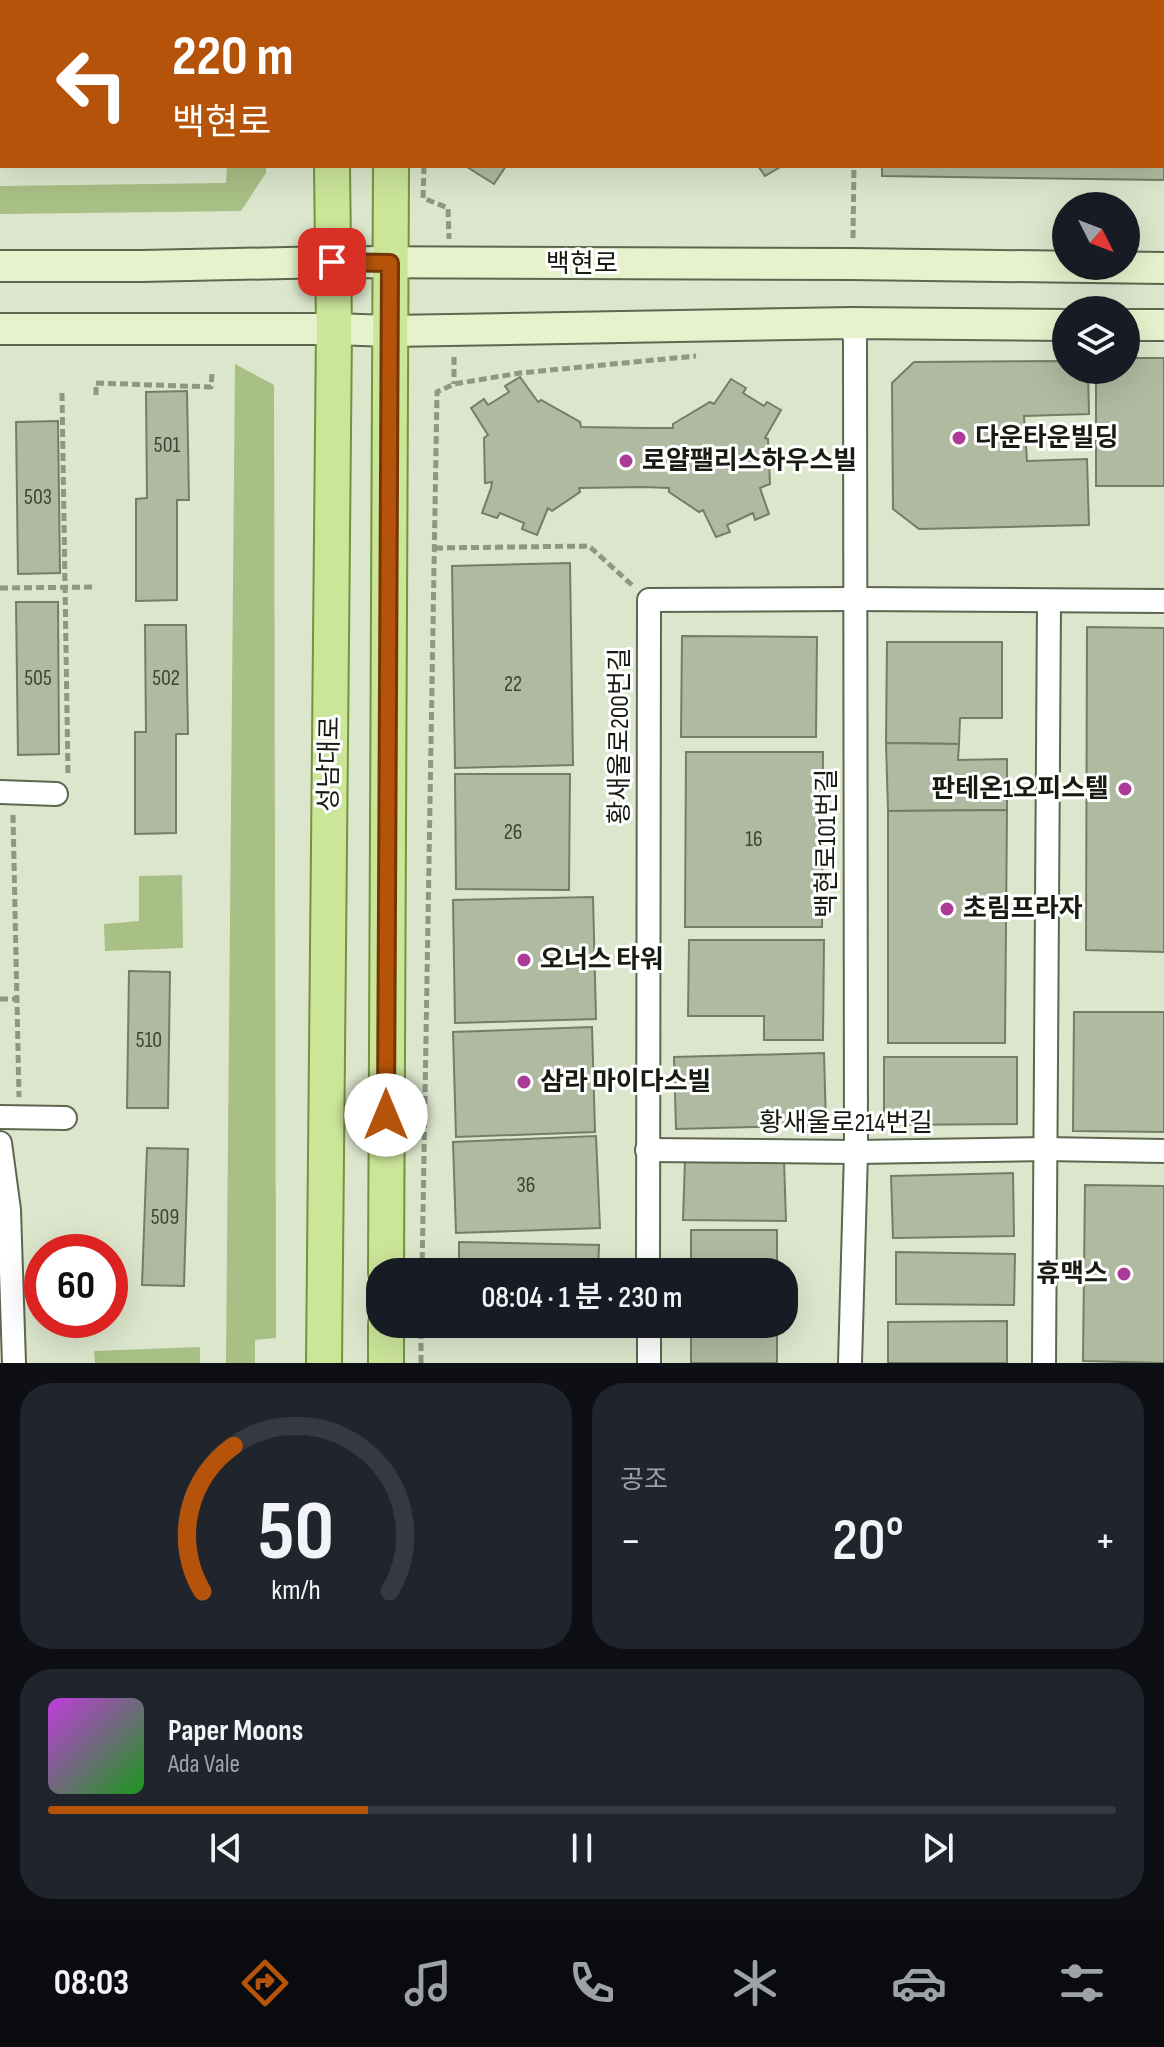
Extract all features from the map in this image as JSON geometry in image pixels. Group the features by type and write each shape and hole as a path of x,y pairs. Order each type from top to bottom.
{"main road":[{"name":"성남대로","path":"324,1363 334,329 332,168"},
{"path":"386,1258 391,168"},
{"name":"백현로","path":"0,266 332,262 1164,268"},
{"path":"0,329 389,331 852,323 1052,325"},
{"path":"1140,325 1164,325"},
{"path":"386,1338 386,1363"}],"street":[{"name":"백현로101번길","path":"850,1363 856,1152 855,340 852,323"},
{"path":"649,600 1164,601"},
{"name":"황새울로200번길","path":"648,1258 649,600"},
{"path":"1044,1363 1049,601"},
{"path":"6,792 62,786"},
{"path":"10,1118 65,1118"},
{"path":"0,1143 9,1210 14,1363"},
{"name":"황새울로214번길","path":"647,1150 1164,1151"},
{"path":"649,1338 649,1363"}],"path":[{"path":"424,168 423,198 448,208 451,263"},
{"path":"422,1258 437,392 454,384 454,330"},
{"path":"96,395 96,383 211,387 212,374"},
{"path":"62,393 65,587 62,786"},
{"path":"435,548 589,546 649,600"},
{"path":"0,588 96,587"},
{"path":"6,792 17,999 10,1118"},
{"path":"0,999 17,999"},
{"path":"421,1338 421,1363"}],"green space":[{"path":"227,168 266,168 266,173 241,211 0,214 0,186 226,183"},
{"path":"235,364 274,385 276,1338 255,1340 255,1363 226,1363"},
{"path":"182,875 183,948 105,951 104,924 139,921 139,876"},
{"path":"200,1347 200,1363 95,1363 94,1351"}],"building":[{"path":"469,168 505,168 494,184"},
{"path":"759,168 779,168 765,176"},
{"path":"882,168 1164,168 1164,180 882,176"},
{"path":"1140,358 1164,358 1164,486 1096,486 1096,384 1140,384"},
{"name":"다운타운빌딩","path":"1052,361 1052,384 1088,384 1089,414 1024,416 1027,461 1087,459 1089,525 919,529 893,509 892,383 914,362"},
{"name":"로얄팰리스하우스빌","path":"520,377 538,402 541,400 580,422 581,427 646,428 673,428 673,424 710,402 714,404 731,379 746,388 743,393 764,406 767,402 781,410 765,438 768,439 770,484 760,488 769,514 755,520 753,513 727,525 730,532 716,537 703,510 699,512 669,492 669,488 644,487 579,488 580,492 552,511 548,508 537,535 522,529 524,523 500,513 497,518 482,513 492,482 485,483 484,438 488,435 471,408 484,399 488,405 509,392 505,386"},
{"path":"187,391 189,500 177,500 177,600 136,601 136,499 147,498 146,392"},
{"path":"58,421 60,573 18,574 16,422"},
{"path":"570,563 573,765 455,768 452,566"},
{"path":"16,602 58,602 59,754 18,755"},
{"path":"145,625 186,625 188,734 176,734 176,833 135,834 135,732 146,732"},
{"name":"판테온1오피스텔","path":"1087,627 1164,628 1164,952 1086,950"},
{"path":"682,636 817,637 816,737 681,737"},
{"path":"887,642 1002,642 1002,718 960,718 959,744 886,743"},
{"path":"886,743 959,744 958,760 1007,759 1007,810 888,811"},
{"path":"686,752 823,752 822,927 685,927"},
{"path":"455,774 570,774 569,890 456,889"},
{"name":"초림프라자","path":"1007,810 1005,1043 888,1043 888,811"},
{"name":"오너스 타워","path":"593,897 596,1019 455,1023 453,900"},
{"path":"689,940 824,940 823,1040 764,1040 764,1016 688,1016"},
{"path":"129,971 170,972 168,1108 127,1108"},
{"path":"1074,1012 1164,1012 1164,1132 1073,1131"},
{"name":"삼라 마이다스빌","path":"592,1027 595,1132 456,1137 453,1032"},
{"path":"824,1053 826,1125 676,1129 674,1057"},
{"path":"884,1057 1017,1057 1017,1124 884,1125"},
{"path":"596,1136 600,1228 456,1233 453,1142"},
{"path":"147,1148 188,1149 184,1286 142,1285"},
{"path":"685,1159 784,1161 786,1221 683,1220"},
{"path":"1013,1173 1014,1236 893,1238 891,1176"},
{"name":"휴맥스","path":"1085,1185 1164,1186 1164,1363 1083,1361"},
{"path":"691,1230 777,1230 777,1258 691,1258"},
{"path":"459,1242 599,1245 599,1258 459,1258"},
{"path":"896,1252 1015,1254 1014,1305 896,1304"},
{"path":"1007,1321 1007,1363 888,1363 888,1322"},
{"path":"691,1338 777,1338 777,1363 691,1363"}],"place":[{"name":"다운타운빌딩","path":"959,438"},
{"name":"로얄팰리스하우스빌","path":"626,461"},
{"name":"판테온1오피스텔","path":"1125,789"},
{"name":"초림프라자","path":"947,909"},
{"name":"오너스 타워","path":"524,960"},
{"name":"삼라 마이다스빌","path":"524,1082"},
{"name":"휴맥스","path":"1124,1274"}],"route":[{"path":"332,262 390,263 386,1115"}]}
